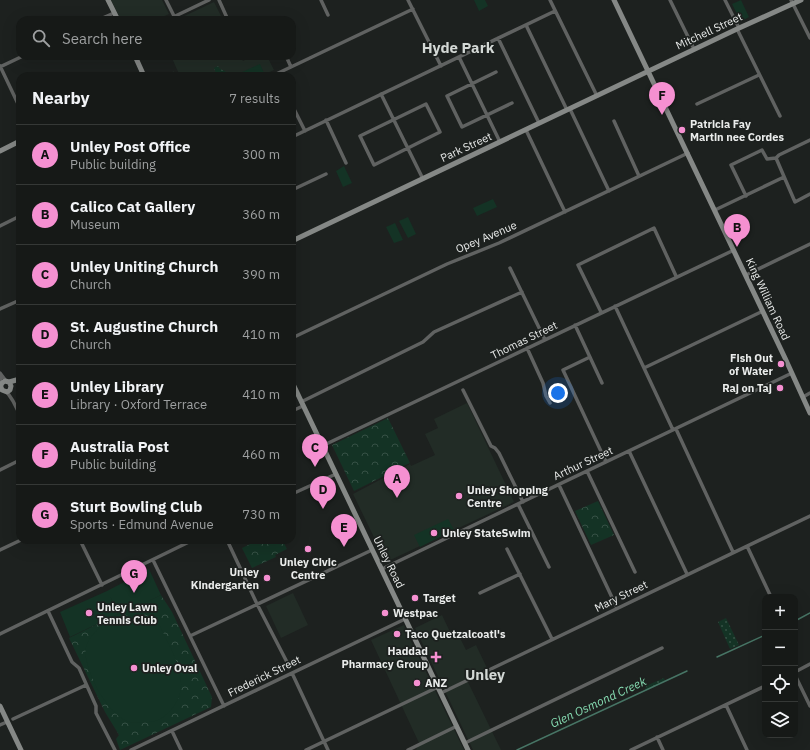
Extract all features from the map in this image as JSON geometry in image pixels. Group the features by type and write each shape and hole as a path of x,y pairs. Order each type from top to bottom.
{"main road":[{"path":"108,0 116,16"},
{"name":"King William Road","path":"614,0 746,275 810,413"},
{"name":"Mitchell Street","path":"648,72 792,2 801,0"},
{"path":"137,60 142,72"},
{"name":"Park Street","path":"296,239 648,72"},
{"path":"0,151 16,143"},
{"path":"5,387 16,381"},
{"name":"Unley Road","path":"296,391 468,750"},
{"path":"0,706 21,750"}],"street":[{"path":"166,0 174,16 209,0"},
{"path":"219,0 226,16"},
{"path":"321,0 328,15"},
{"path":"408,0 440,66"},
{"path":"550,0 597,96"},
{"path":"670,0 694,50"},
{"path":"725,0 759,75 780,116"},
{"path":"792,2 810,38"},
{"path":"282,72 413,9"},
{"path":"296,135 555,11"},
{"path":"107,16 114,13"},
{"path":"526,25 609,191"},
{"path":"498,38 539,123"},
{"path":"459,57 500,142"},
{"path":"16,59 0,66 16,100"},
{"path":"288,60 291,67"},
{"path":"496,72 447,96 462,127 512,103"},
{"path":"697,104 759,75"},
{"path":"381,94 423,179"},
{"path":"426,104 440,132 408,148 374,165 360,136 426,104"},
{"path":"296,113 305,131"},
{"path":"326,120 346,163"},
{"path":"614,121 640,176"},
{"path":"526,130 565,212"},
{"path":"746,196 731,165 762,150 767,159 776,158 779,155 810,140"},
{"name":"Opey Avenue","path":"296,336 447,264 499,243 688,153"},
{"path":"776,158 795,202 810,194"},
{"path":"296,188 326,174"},
{"path":"715,210 784,177"},
{"path":"0,226 16,218"},
{"path":"601,312 578,265 654,228 676,276"},
{"path":"746,275 810,244"},
{"name":"Thomas Street","path":"322,446 676,276 734,250"},
{"path":"510,268 545,340"},
{"path":"296,408 423,342 434,332 522,292"},
{"path":"0,309 16,302"},
{"path":"615,306 733,552"},
{"path":"644,368 763,311"},
{"path":"575,325 602,383"},
{"path":"527,348 550,403"},
{"path":"590,357 563,370 606,462"},
{"path":"0,373 5,387"},
{"name":"Arthur Street","path":"382,569 792,373"},
{"path":"0,378 16,407"},
{"path":"463,390 491,446 495,448 499,454 523,502"},
{"path":"803,397 810,394"},
{"path":"629,451 687,574"},
{"path":"0,470 16,462"},
{"path":"587,471 635,572"},
{"path":"296,492 336,474"},
{"path":"559,485 617,608"},
{"path":"518,504 549,567"},
{"name":"Mary Street","path":"441,693 810,516"},
{"path":"0,550 16,542"},
{"path":"82,544 102,585"},
{"path":"0,634 185,544"},
{"path":"229,544 257,604 289,666"},
{"path":"747,546 770,594"},
{"path":"507,548 552,639"},
{"path":"190,636 372,550"},
{"path":"153,560 224,706"},
{"path":"480,593 520,574"},
{"path":"48,611 72,662 79,668 96,706 96,713 115,750"},
{"name":"Frederick Street","path":"131,750 405,619"},
{"path":"465,743 662,648"},
{"path":"798,670 810,664"},
{"path":"292,673 328,750"},
{"path":"798,681 810,706"},
{"path":"13,719 86,685"},
{"path":"306,750 438,687"},
{"path":"631,750 762,687"},
{"path":"726,705 747,750"},
{"path":"0,725 7,722"},
{"path":"408,750 457,726"},
{"path":"172,731 182,750"},
{"path":"658,737 663,750"}],"shaded area":[{"path":"111,0 162,0 169,14 165,16 119,16"},
{"path":"214,2 221,16 184,16"},
{"path":"173,60 269,60 274,70 270,72 178,72"},
{"name":"Unley Shopping Centre","path":"467,403 514,502 386,562 353,494 410,464 411,466 435,455 425,434 438,428 434,419"},
{"path":"293,593 308,625 281,638 266,606"},
{"path":"442,615 451,634 457,632 466,650 476,645 487,668 466,678 501,750 473,750 415,628"},
{"path":"404,625 464,750 416,750 419,743 371,640"}],"green space":[{"path":"474,0 485,0 488,6 479,11"},
{"path":"741,0 749,17 742,21 740,20 732,4"},
{"path":"260,64 264,72 242,72"},
{"path":"218,66 226,72 216,72 214,68"},
{"path":"344,166 352,183 343,187 336,171"},
{"path":"493,199 497,207 477,216 473,208"},
{"path":"408,217 416,234 408,238 399,221"},
{"path":"395,223 403,240 394,243 386,227"},
{"path":"388,418 410,463 395,470 393,468 385,472 386,475 354,491 332,445"},
{"path":"598,501 614,535 591,545 575,511"},
{"name":"Unley StateSwim","path":"448,519 454,530 420,547 414,535"},
{"path":"250,544 284,544 287,549 275,555 276,557 252,568 242,548"},
{"path":"149,569 161,595 119,615 110,596 118,614 70,637 60,612 107,591"},
{"name":"Unley Oval","path":"161,595 172,612 212,697 211,707 120,750 116,739 119,735 105,712 69,638"},
{"name":"Unley Oval","path":"134,615 151,619 160,626 175,657 181,679 181,690 178,700 167,714 153,722 130,722 116,714 110,708 97,687 90,673 86,659 86,647 88,642 102,625 110,619 118,616"},
{"path":"726,618 739,645 730,649 718,622"},
{"path":"664,678 665,681 645,691 646,686"}],"waterway":[{"name":"Glen Osmond Creek","path":"798,619 810,613"},
{"name":"Glen Osmond Creek","path":"717,657 762,636"},
{"name":"Glen Osmond Creek","path":"517,750 687,671"}],"place":[{"name":"Australia Post","path":"662,115"},
{"name":"Patricia Fay Martin nee Cordes","path":"682,130"},
{"name":"Calico Cat Gallery","path":"737,247"},
{"name":"Fish Out of Water","path":"781,364"},
{"name":"Raj on Taj","path":"780,388"},
{"name":"Unley Uniting Church","path":"315,467"},
{"name":"Unley Shopping Centre","path":"459,496"},
{"name":"Unley Post Office","path":"397,498"},
{"name":"St. Augustine Church","path":"323,509"},
{"name":"Unley StateSwim","path":"434,533"},
{"name":"Unley Library","path":"344,547"},
{"name":"Unley Civic Centre","path":"308,549"},
{"name":"Unley Kindergarten","path":"267,578"},
{"name":"Sturt Bowling Club","path":"134,593"},
{"name":"Target","path":"415,598"},
{"name":"Unley Lawn Tennis Club","path":"89,613"},
{"name":"Westpac","path":"385,613"},
{"name":"Taco Quetzalcoatl's","path":"397,634"},
{"name":"Haddad Pharmacy Group","path":"436,657"},
{"name":"Unley Oval","path":"134,668"},
{"name":"ANZ","path":"417,683"}],"district":[{"name":"Hyde Park","path":"458,47"},
{"name":"Unley","path":"485,674"}]}
